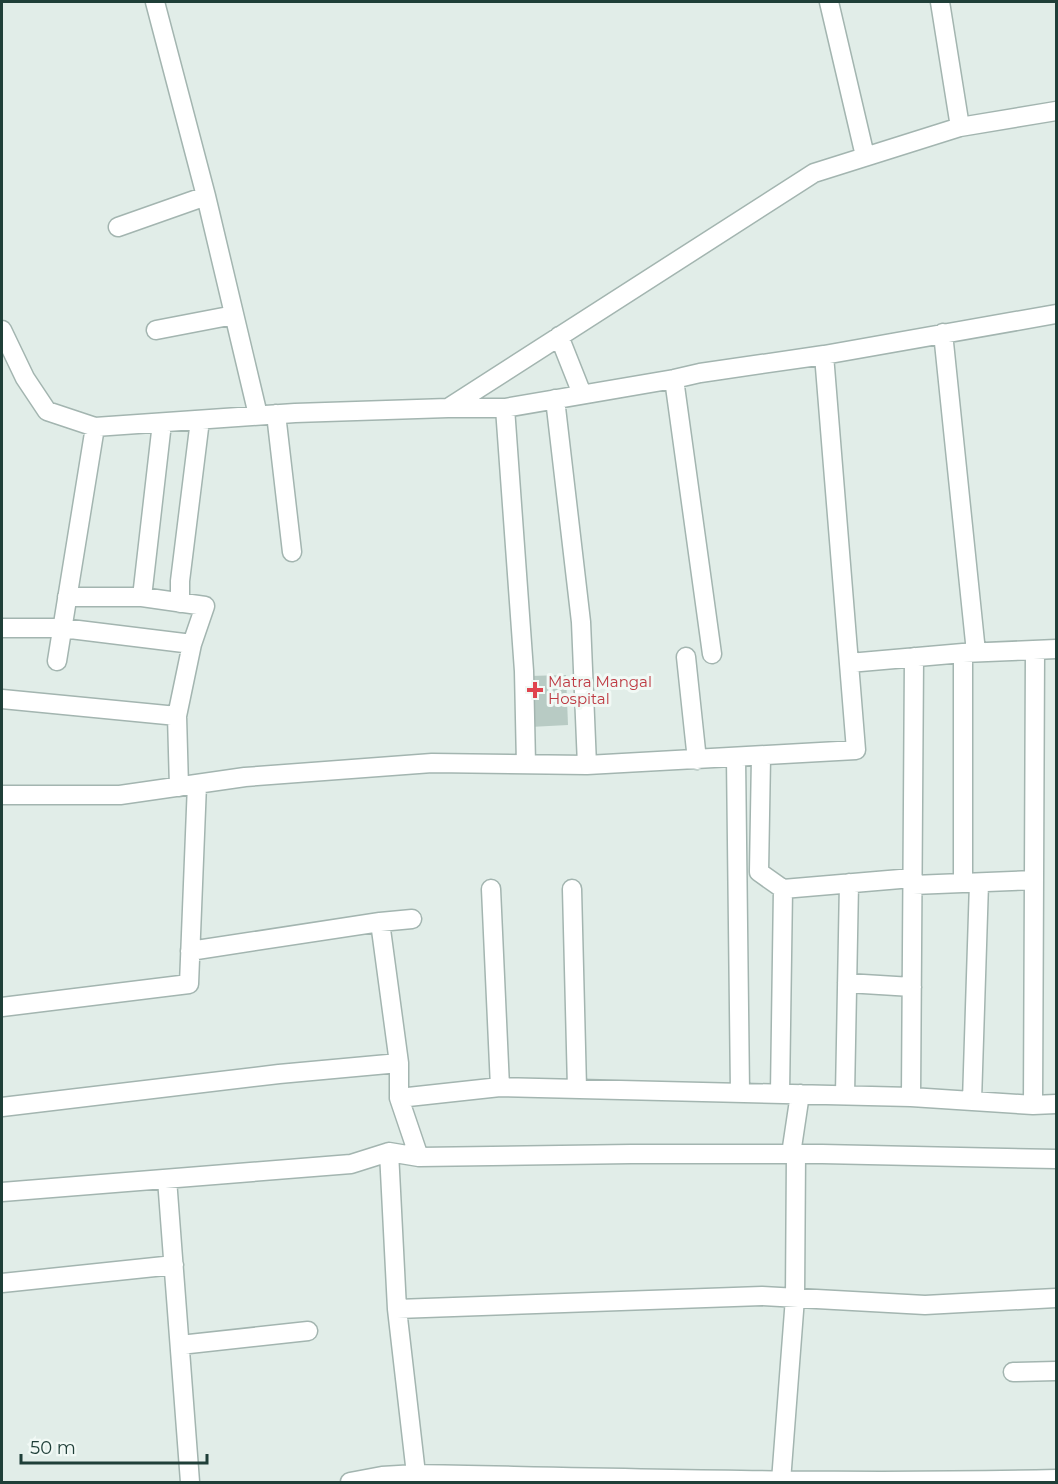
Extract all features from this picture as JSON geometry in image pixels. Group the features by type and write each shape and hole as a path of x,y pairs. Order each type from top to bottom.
{"street":[{"path":"829,2 865,156"},
{"path":"940,2 960,127"},
{"path":"160,3 234,315 267,415 292,552"},
{"path":"448,408 814,173 960,127 1056,111"},
{"path":"118,227 206,196"},
{"path":"2,330 25,378 47,411 95,428 267,415 505,408 699,373 824,355 1056,314"},
{"path":"156,330 234,315"},
{"path":"943,333 969,653 972,1101"},
{"path":"559,336 582,394"},
{"path":"2,795 120,795 245,777 432,763 587,765 856,750 824,355"},
{"path":"674,379 712,654"},
{"path":"555,399 581,622 587,765"},
{"path":"505,408 524,671 526,764"},
{"path":"180,603 180,581 200,420"},
{"path":"142,597 162,423"},
{"path":"57,661 95,428"},
{"path":"2,1007 189,984 188,785 177,716 192,644 205,606 142,597 67,597"},
{"path":"2,628 62,628 192,644"},
{"path":"849,663 969,653 1056,649"},
{"path":"1033,1106 1035,650"},
{"path":"686,657 697,760"},
{"path":"911,1097 914,657"},
{"path":"2,699 177,716"},
{"path":"761,757 759,872 783,889 849,883 913,881 971,883 1034,880"},
{"path":"736,758 740,1092"},
{"path":"845,1095 849,883"},
{"path":"491,889 500,1087"},
{"path":"572,889 577,1088"},
{"path":"780,1093 783,889"},
{"path":"190,951 412,919"},
{"path":"380,922 399,1063 399,1098 418,1156"},
{"path":"847,983 912,987"},
{"path":"2,1107 279,1074 399,1063"},
{"path":"399,1098 500,1087 911,1097 1033,1106 1056,1104"},
{"path":"781,1480 795,1298 793,1154 800,1094"},
{"path":"2,1192 351,1164 389,1152 418,1156 793,1154 1056,1159"},
{"path":"389,1152 397,1308 416,1473"},
{"path":"167,1179 190,1482"},
{"path":"2,1283 174,1264"},
{"path":"397,1308 762,1296 925,1305 1056,1298"},
{"path":"180,1345 308,1331"},
{"path":"1013,1372 1056,1371"},
{"path":"350,1482 416,1473 956,1482 1056,1479"}],"building":[{"path":"566,675 568,725 530,727 529,676"}],"place":[{"name":"Matra Mangal Hospital","path":"535,690"}]}
